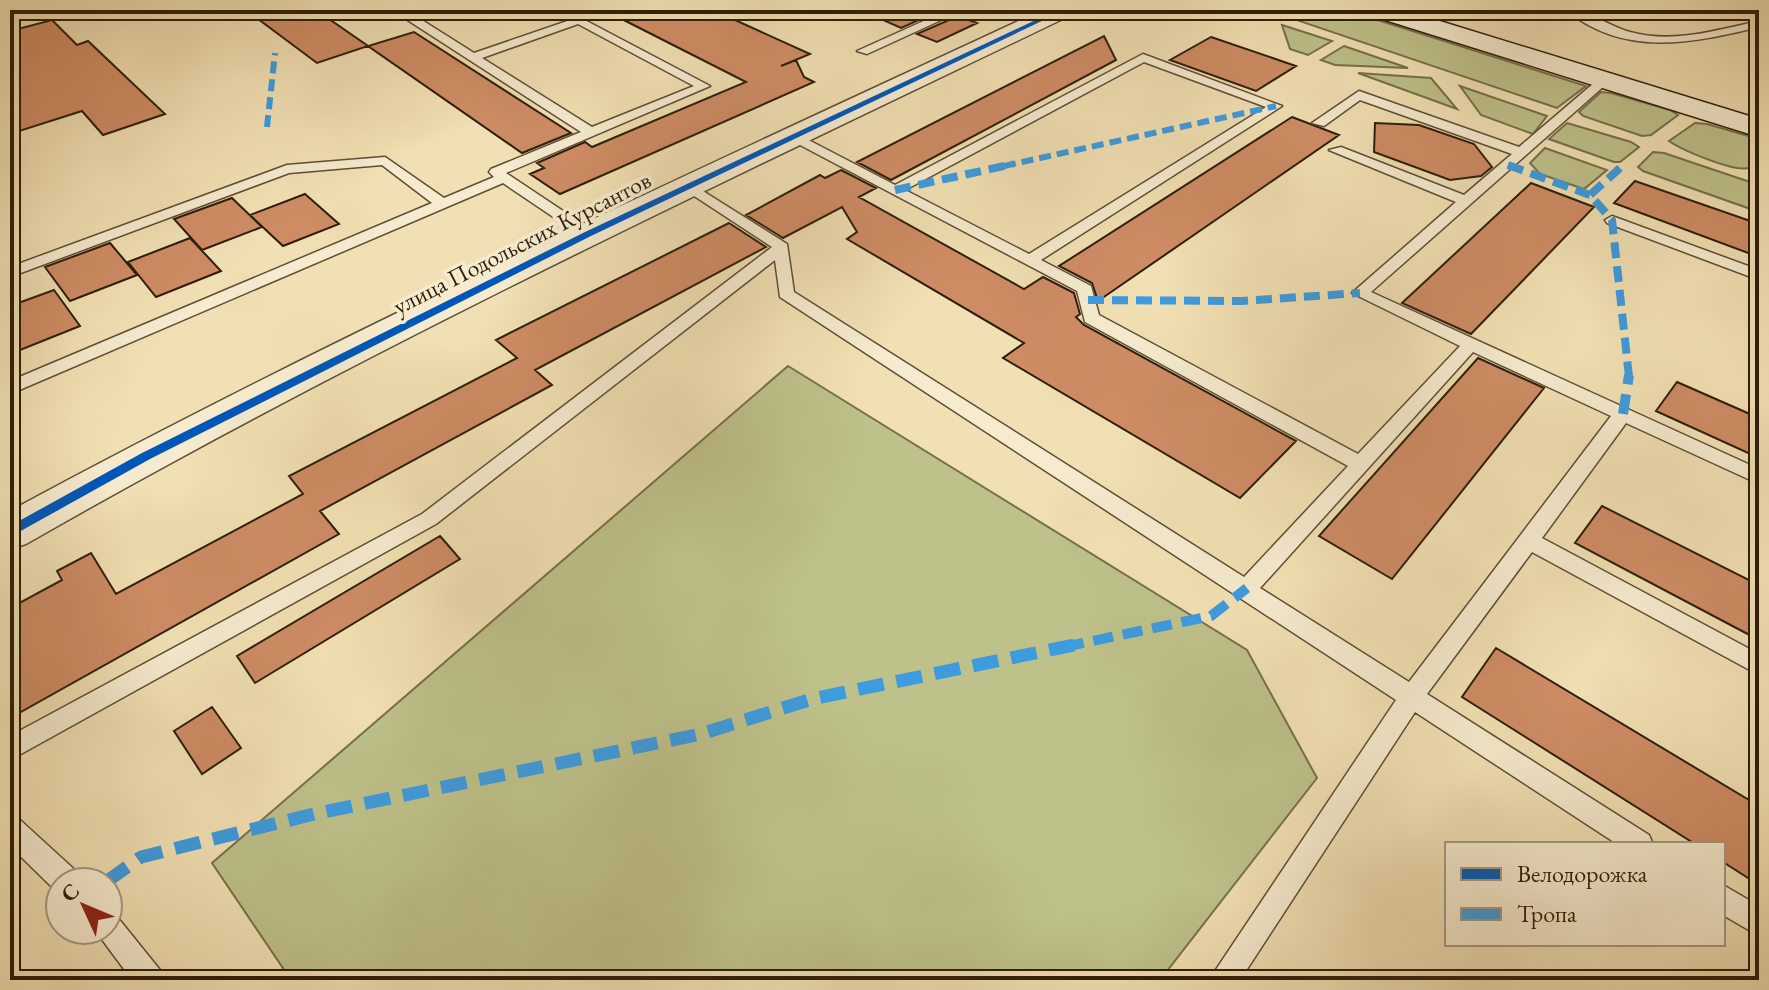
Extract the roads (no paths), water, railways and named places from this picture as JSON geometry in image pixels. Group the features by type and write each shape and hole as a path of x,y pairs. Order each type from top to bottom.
{"street":[{"name":"улица Подольских Курсантов","path":"10,532 146,456 588,234 1062,10"},
{"path":"1378,10 1754,124"}],"lane":[{"path":"354,10 365,10"},
{"path":"398,10 592,133"},
{"path":"863,51 957,10"},
{"path":"1578,11 1620,33 1663,41 1685,41 1759,24"},
{"path":"473,57 579,20 704,86 496,172 588,234"},
{"path":"895,190 1143,58 1276,106 1030,260"},
{"path":"1605,80 1360,293 1759,477"},
{"path":"1319,123 1359,95 1522,153"},
{"path":"790,136 1085,289 1091,318 1360,464"},
{"path":"1336,150 1466,201"},
{"path":"10,272 287,169 385,161 442,204"},
{"path":"10,388 504,178"},
{"path":"687,185 782,247"},
{"path":"1612,220 1759,275"},
{"path":"782,247 786,294 1247,588 1637,842"},
{"path":"10,749 429,519 782,247"},
{"path":"1247,588 1471,344"},
{"path":"1223,980 1413,695 1623,414"},
{"path":"1529,541 1759,665"},
{"path":"10,828 50,866"},
{"path":"1725,900 1759,922"},
{"path":"123,946 150,980"}]}
